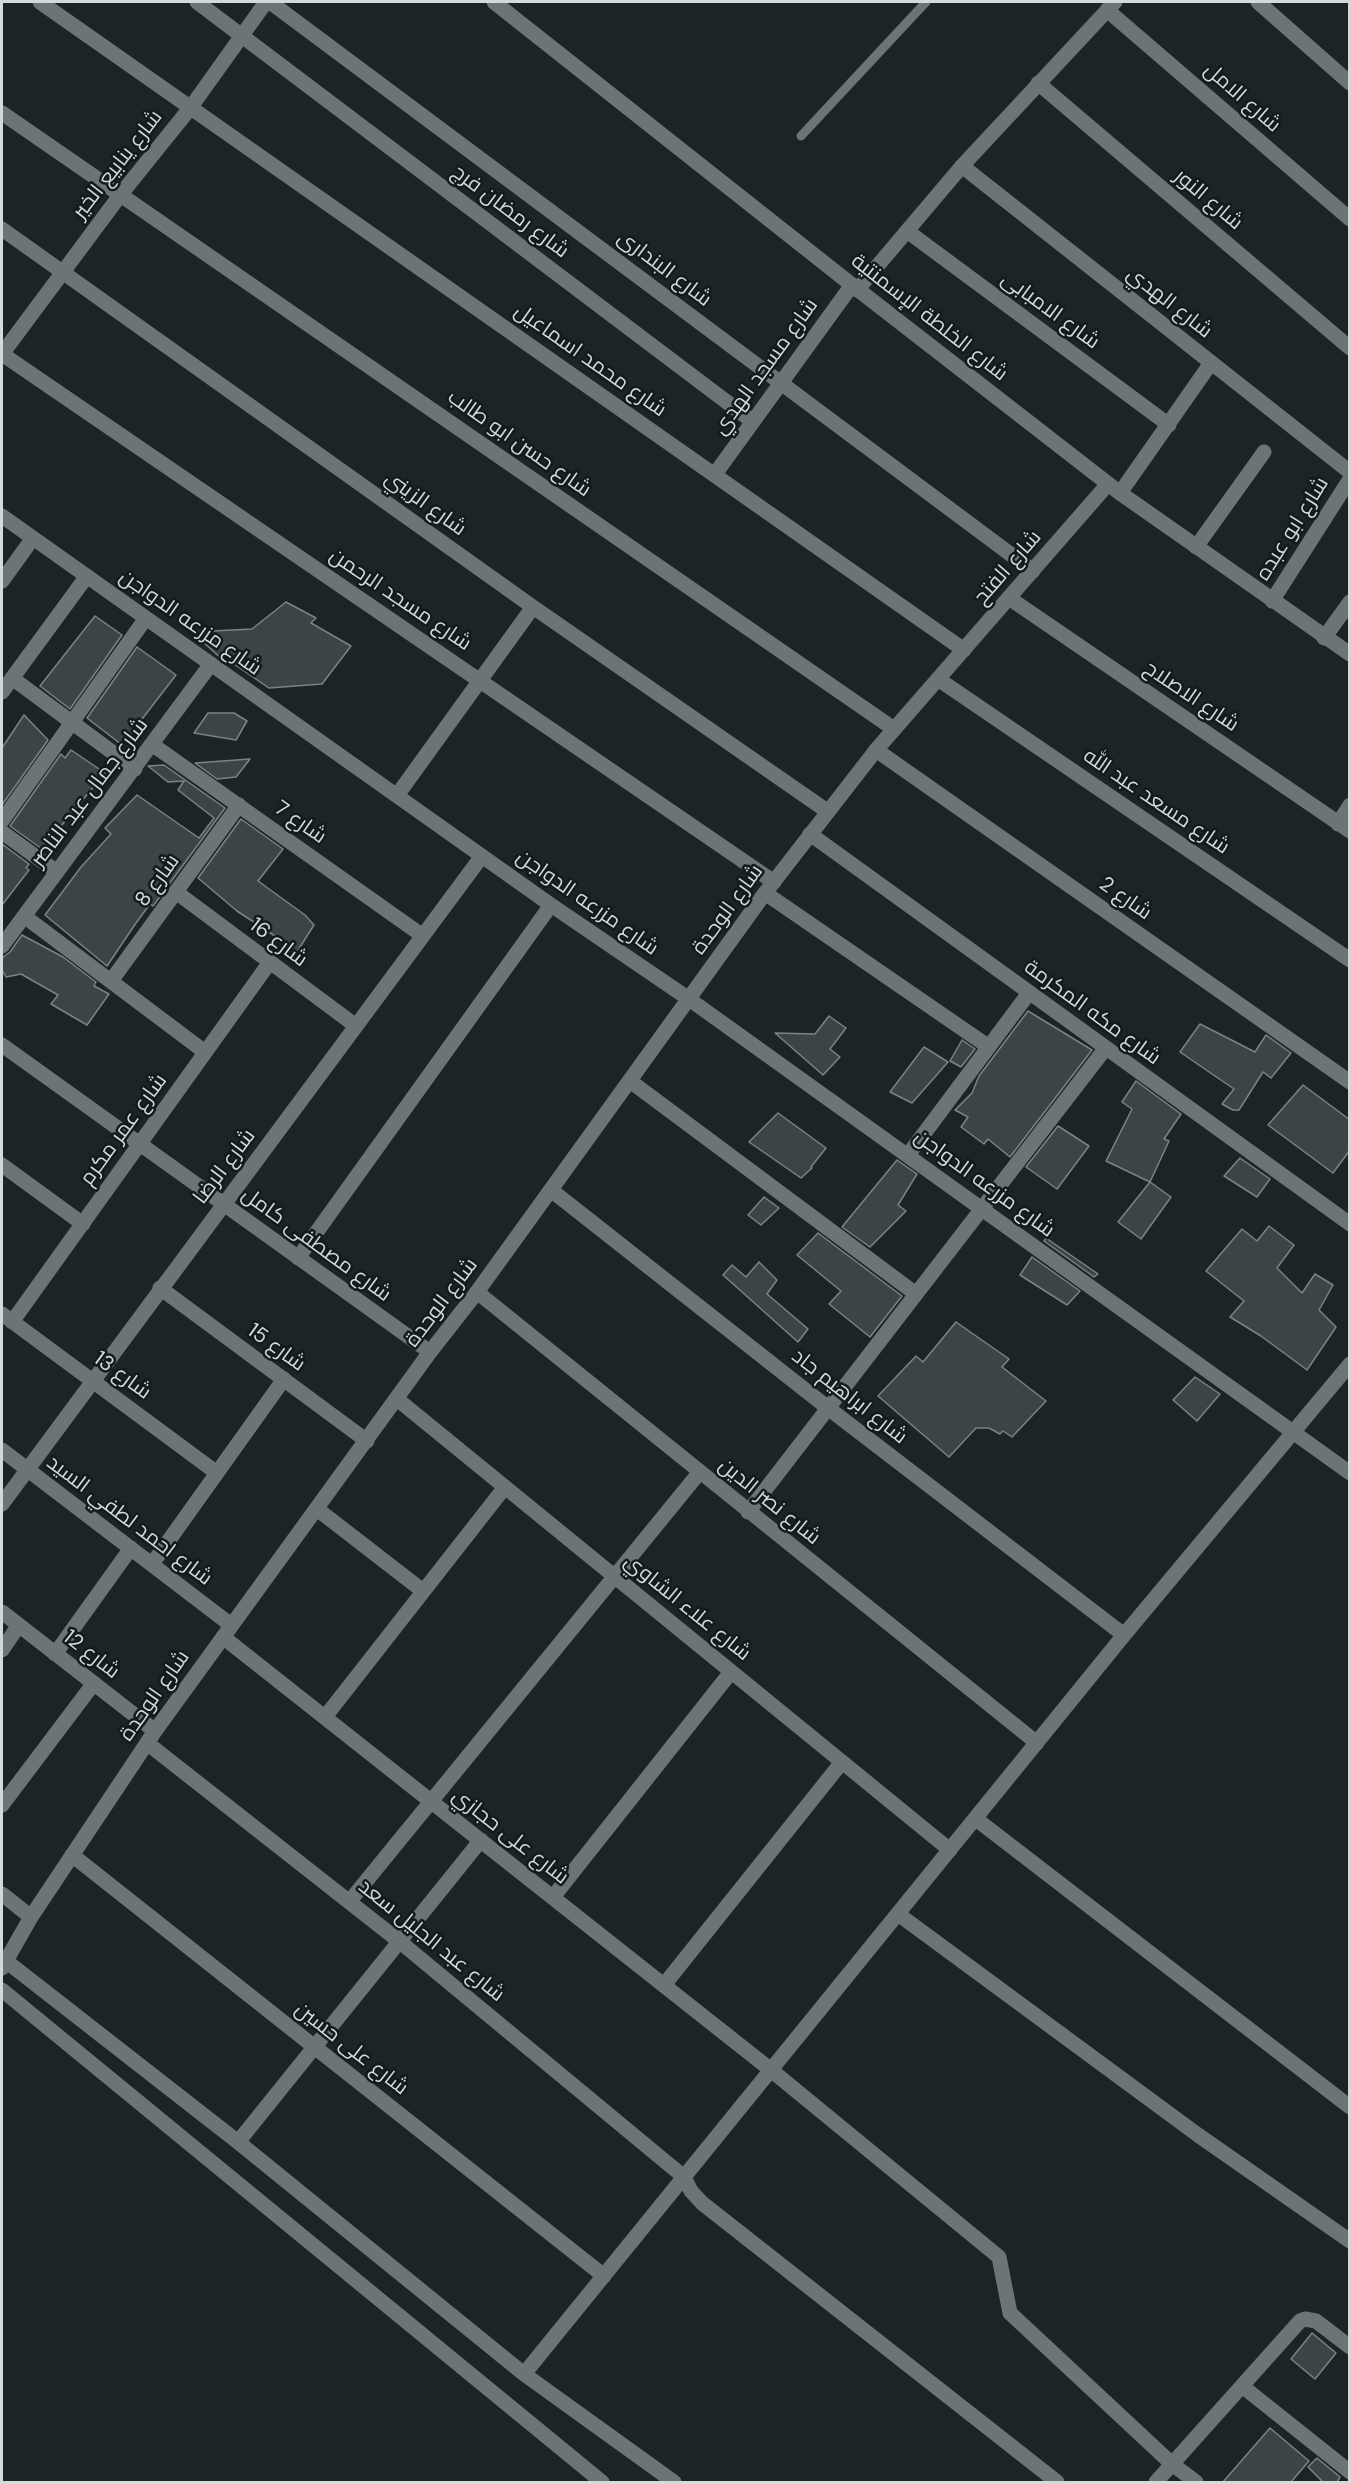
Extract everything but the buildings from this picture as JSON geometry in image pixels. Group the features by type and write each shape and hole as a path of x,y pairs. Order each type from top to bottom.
{"street":[{"name":"شارع محمد اسماعيل","path":"40,2 964,650"},
{"name":"شارع رمضان فرج","path":"197,2 753,422"},
{"name":"شارع ينابيع الخير","path":"2,354 121,194 191,107 268,2"},
{"name":"شارع البندارى","path":"268,2 1033,572"},
{"name":"شارع الخلطة الإسمنتية","path":"494,2 1114,489 1350,654"},
{"path":"1258,2 1350,83"},
{"path":"855,287 1038,83 1111,6"},
{"name":"شارع الامل","path":"1111,6 1350,219"},
{"name":"شارع النور","path":"1038,83 1350,348"},
{"name":"شارع حسن ابو طالب","path":"2,113 894,729"},
{"name":"شارع الهدي","path":"963,166 1350,471"},
{"name":"شارع الزيني","path":"2,229 533,607 827,811"},
{"name":"شارع الامبابى","path":"907,231 1168,425"},
{"name":"شارع مسجد الهدي","path":"715,474 781,382 855,287"},
{"name":"شارع مسجد الرحمن","path":"2,354 481,680 988,1047"},
{"name":"شارع الفتح","path":"938,679 1033,572 1114,489 1168,425 1211,363"},
{"path":"1196,547 1264,452"},
{"name":"شارع ابو عبده","path":"1272,601 1350,479"},
{"name":"شارع مزرعه الدواجن","path":"2,516 398,794 551,905 689,999 1350,1473"},
{"path":"2,581 33,538"},
{"path":"2,692 87,576"},
{"name":"شارع الاصلاح","path":"1009,598 1344,827"},
{"path":"1324,638 1350,602"},
{"path":"398,794 533,607"},
{"path":"2,821 146,618"},
{"name":"شارع جمال عبد الناصر","path":"2,946 211,664"},
{"path":"12,678 135,769"},
{"name":"شارع الوحدة","path":"4,1964 31,1917 151,1737 227,1631 430,1352 477,1292 770,887 876,750 938,679"},
{"name":"شارع مسعد عبد الله","path":"938,679 1350,960"},
{"name":"شارع 7","path":"153,745 423,936"},
{"name":"شارع 2","path":"876,750 1350,1082"},
{"name":"شارع 8","path":"111,981 238,805"},
{"path":"1344,827 1350,805"},
{"path":"2,832 57,872"},
{"name":"شارع مكه المكرمة","path":"810,834 1350,1224"},
{"name":"شارع الرضا","path":"2,1504 160,1288 483,856"},
{"name":"شارع 16","path":"176,892 356,1026"},
{"path":"298,1258 551,905"},
{"path":"24,916 206,1052"},
{"name":"شارع عمر مكرم","path":"7,1318 83,1224 270,963"},
{"path":"908,1155 1029,993"},
{"name":"شارع مصطفى كامل","path":"2,1045 430,1352"},
{"path":"748,1512 1105,1049"},
{"path":"630,1081 916,1294"},
{"path":"2,1165 83,1224"},
{"name":"شارع ابراهيم جاد","path":"551,1190 828,1408 1124,1635"},
{"name":"شارع 15","path":"160,1288 367,1441"},
{"name":"شارع نصر الدين","path":"477,1292 1037,1743"},
{"name":"شارع 13","path":"7,1318 217,1473"},
{"path":"524,2374 1124,1635 1350,1364"},
{"path":"152,1564 284,1379"},
{"name":"شارع علاء الشاوي","path":"397,1399 950,1850"},
{"name":"شارع احمد لطفي السيد","path":"2,1449 152,1564 227,1631"},
{"path":"349,1902 699,1473"},
{"path":"325,1717 505,1487"},
{"path":"317,1509 423,1591"},
{"path":"56,1653 131,1548"},
{"name":"شارع 12","path":"2,1612 94,1683 151,1737"},
{"path":"2,1650 19,1625"},
{"name":"شارع على حجازي","path":"227,1631 325,1717 771,2070 999,2258 1010,2313 1173,2464 1196,2482"},
{"path":"553,1897 731,1672"},
{"path":"2,1805 94,1683"},
{"name":"شارع عبد الجليل سعد","path":"151,1737 684,2177 691,2191 702,2203 1057,2482"},
{"path":"664,1985 842,1762"},
{"path":"976,1819 1350,2108"},
{"path":"238,2142 481,1840"},
{"name":"شارع على حسين","path":"72,1855 604,2276"},
{"path":"2,1894 31,1917"},
{"path":"898,1914 1198,2135 1348,2238"},
{"path":"4,1964 238,2142 524,2374 674,2482"},
{"path":"2,1990 602,2482"},
{"path":"1156,2482 1305,2319 1316,2321 1350,2347"},
{"path":"1242,2386 1350,2472"}],"lane":[{"path":"801,136 926,2"}]}
